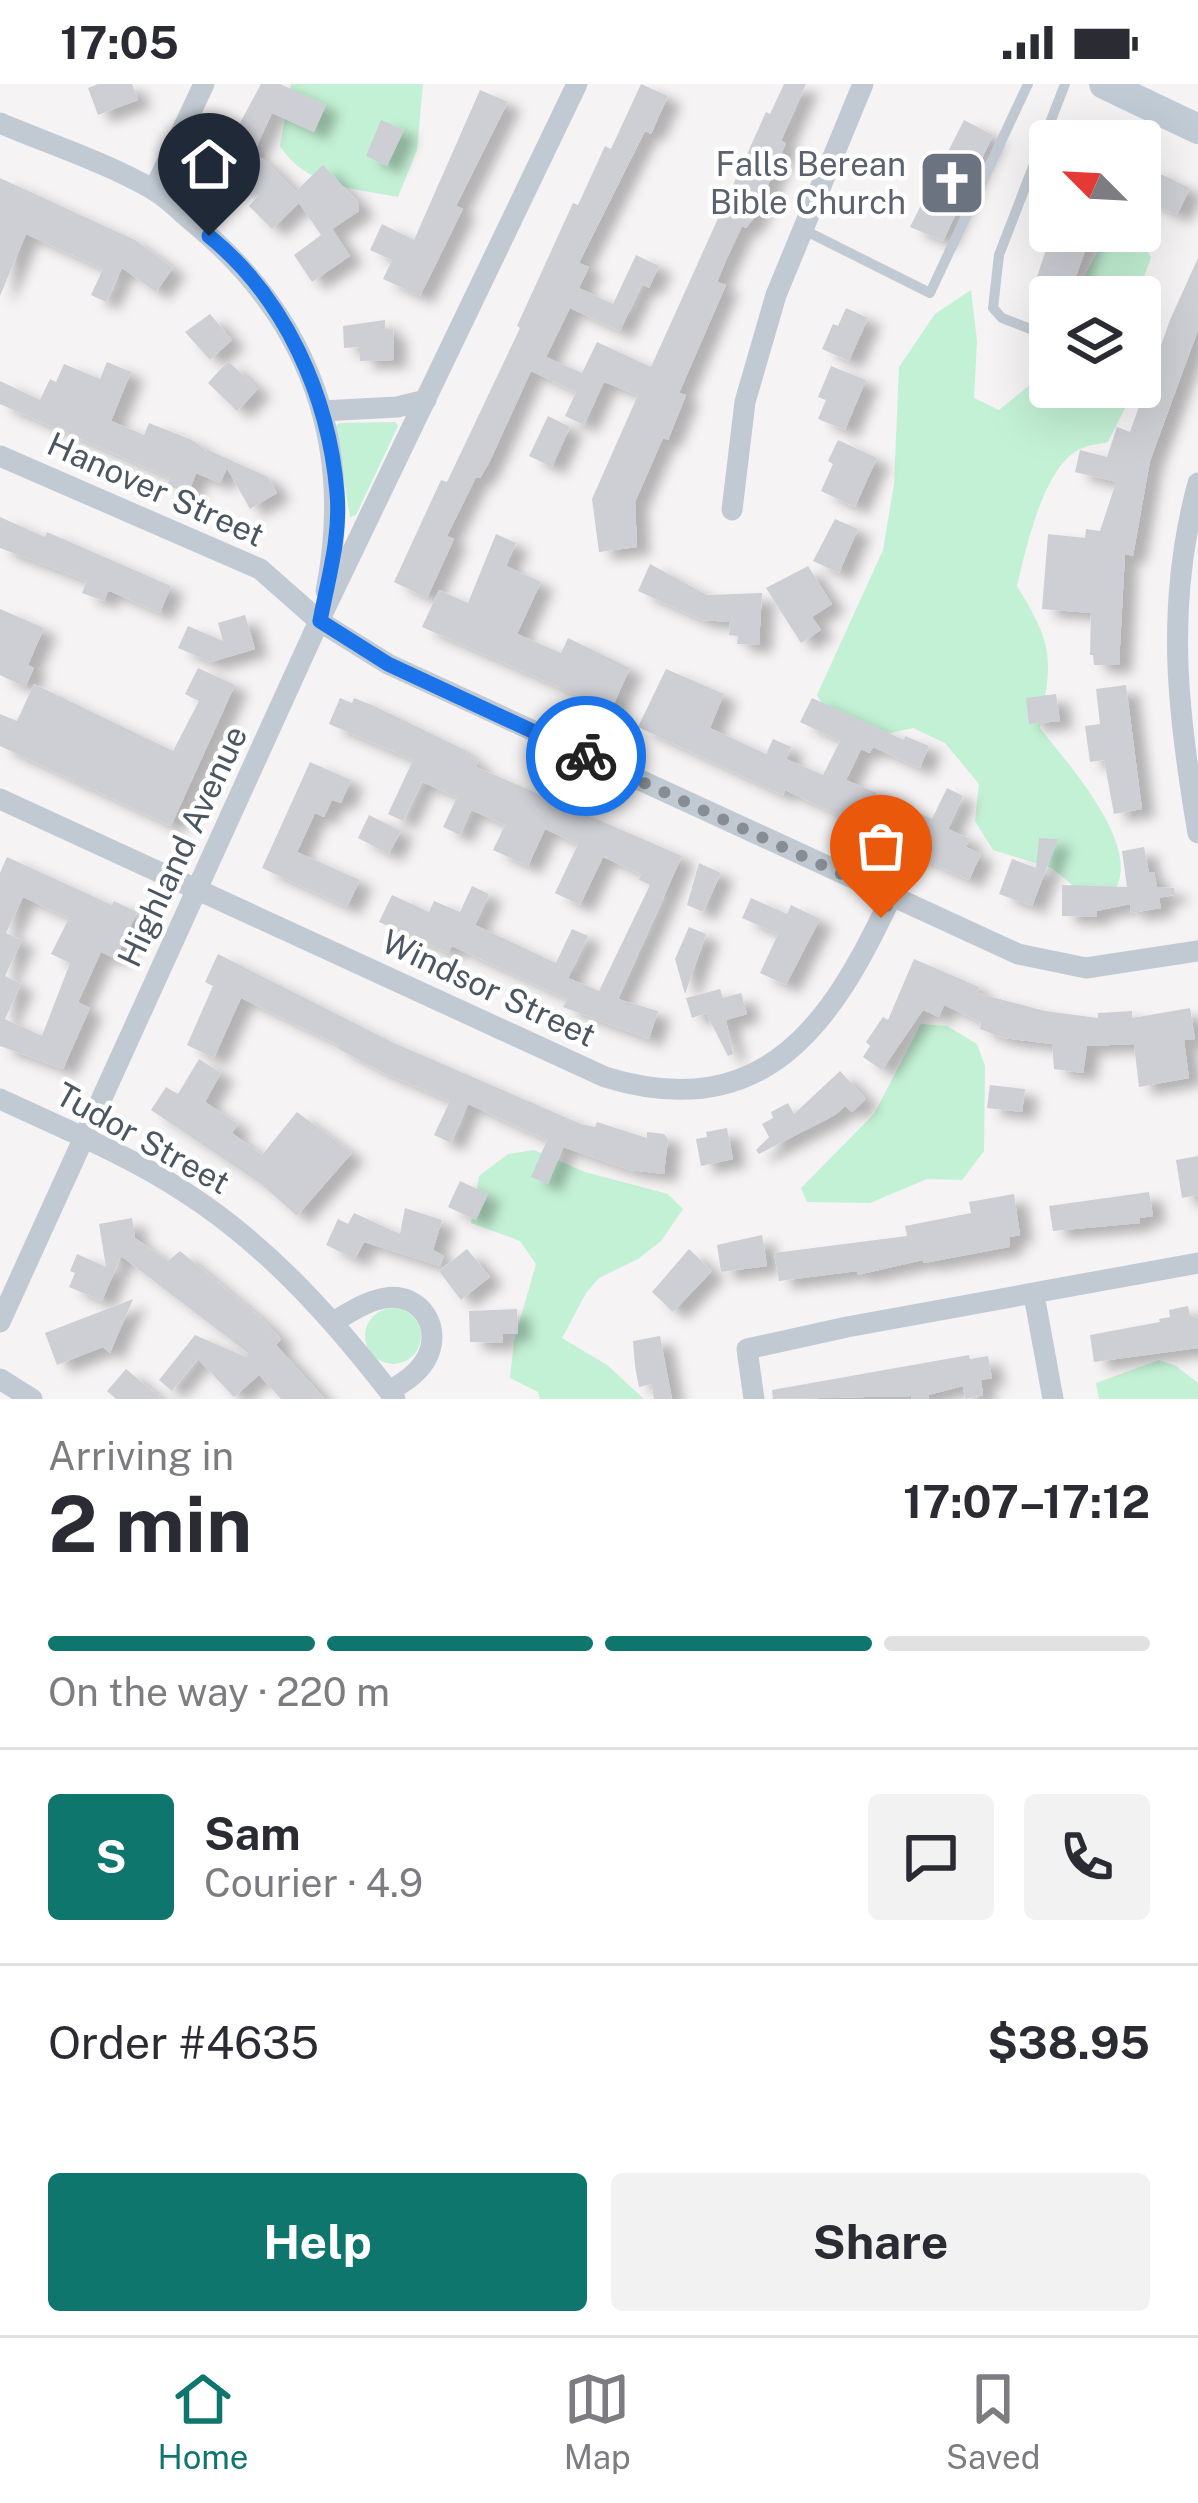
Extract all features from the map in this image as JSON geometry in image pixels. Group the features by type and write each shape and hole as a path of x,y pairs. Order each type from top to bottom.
{"street":[{"path":"154,190 204,84"},
{"name":"Highland Avenue","path":"0,1322 320,621 578,84"},
{"path":"732,510 746,402 776,296 863,84"},
{"path":"1104,84 1198,129"},
{"path":"0,123 154,190 251,277 293,340 322,411 338,496 336,542 320,621"},
{"path":"322,411 397,407 427,400"},
{"name":"Hanover Street","path":"0,456 260,569 320,621 398,669 1018,954 1052,963 1110,967 1198,951"},
{"path":"1198,483 1177,595 1175,651 1180,729 1198,833"},
{"name":"Windsor Street","path":"0,799 605,1077 670,1090 736,1079 777,1059 808,1035 850,979 891,897"},
{"name":"Tudor Street","path":"0,1099 154,1173 227,1222 272,1259 333,1322 392,1395"},
{"path":"754,1399 747,1349 1198,1263"},
{"path":"1034,1295 1053,1399"},
{"path":"333,1322 383,1298 416,1304 427,1315 432,1330 424,1363 392,1395"},
{"path":"0,1379 32,1399"}],"lane":[{"path":"804,230 930,293 1028,84"},
{"path":"1029,328 1002,318 993,308 994,285 999,254 1065,84"}],"green space":[{"path":"291,84 423,84 417,150 398,197 332,184 291,160 280,146"},
{"path":"1097,252 1148,252 1151,257 1144,276 1085,276"},
{"path":"971,290 977,341 974,398 999,410 1029,386 1029,408 1125,408 1108,442 1080,449 1056,473 1038,510 1017,586 1038,624 1047,654 1040,728 1096,802 1117,847 1121,867 1117,886 1097,906 1052,868 993,850 975,821 979,784 945,743 913,728 872,737 838,733 817,695 883,550 894,484 899,367 935,314"},
{"path":"395,422 398,426 356,515 350,517 335,426"},
{"path":"921,1024 947,1026 977,1044 985,1066 984,1151 962,1180 927,1179 870,1203 807,1202 801,1188 874,1114"},
{"path":"534,1150 585,1172 668,1194 683,1209 661,1241 638,1259 599,1278 562,1338 607,1365 644,1399 540,1399 538,1392 510,1378 514,1341 536,1264 520,1241 471,1223 479,1176 508,1154"},
{"path":"393,1308 413,1316 421,1336 413,1356 393,1364 373,1356 365,1336 373,1316"},
{"path":"1159,1360 1198,1383 1198,1399 1099,1399 1096,1383"}],"building":[{"path":"132,84 138,100 98,115 88,88"},
{"path":"261,84 280,84 326,105 314,132 272,113 253,154 296,191 323,165 359,203 359,211 332,229 350,256 312,282 294,255 321,235 299,203 272,229 249,206 259,195 213,173"},
{"path":"641,84 668,96 651,134 645,131 579,263 589,267 579,288 613,304 636,255 659,266 649,288 642,284 620,331 570,308 546,357 582,373 597,342 651,367 766,112 770,114 784,84 806,84 754,218 746,228 742,226 717,282 726,285 679,393 686,395 635,502 637,547 599,552 592,499 638,395 604,382 584,425 565,416 576,392 531,371 489,463 480,478 476,477 447,536 454,539 427,598 394,582 520,328 573,203 578,205 605,146 611,149"},
{"path":"480,90 508,102 456,206 463,209 420,296 383,279 392,260 370,250 382,224 414,240"},
{"path":"381,120 404,130 387,166 366,156"},
{"name":"Falls Berean Bible Church","path":"964,120 993,135 943,241 910,227"},
{"path":"1161,174 1190,188 1177,215 1161,207"},
{"path":"0,178 135,240 173,268 156,292 122,268 106,302 91,295 103,269 26,234 0,296"},
{"path":"1045,252 1085,252 1076,276 1037,276"},
{"path":"1198,258 1198,330 1150,461 1133,556 1125,554 1119,665 1094,665 1091,613 1042,609 1048,534 1085,538 1086,529 1100,531 1116,482 1075,472 1080,450 1107,457 1117,427 1130,432 1139,408 1161,408 1161,345"},
{"path":"846,308 868,318 849,361 822,349"},
{"path":"210,314 232,340 210,360 185,332"},
{"path":"385,320 385,330 393,330 394,360 360,361 360,347 344,348 343,326"},
{"path":"228,361 258,389 237,411 208,383"},
{"path":"107,362 131,372 111,421 144,435 149,423 192,440 203,448 199,452 208,450 268,477 277,493 250,509 227,468 220,483 196,473 188,494 167,485 170,478 0,404 0,381 40,400 64,364 100,379"},
{"path":"831,366 866,380 845,430 818,419 826,400 818,397"},
{"path":"548,416 570,427 552,467 529,456"},
{"path":"838,440 877,458 855,507 821,491"},
{"path":"0,517 45,537 47,532 171,586 160,613 112,592 108,591 104,601 82,593 87,581 0,548"},
{"path":"835,519 858,529 839,573 813,561"},
{"path":"496,534 516,543 506,566 541,582 517,634 561,653 568,638 630,668 611,710 422,627 439,590 468,603"},
{"path":"650,564 707,595 762,593 759,645 737,644 738,636 729,635 730,622 702,620 638,591"},
{"path":"808,566 832,604 812,617 821,630 801,643 766,588"},
{"path":"0,609 44,628 28,665 34,668 25,687 0,675"},
{"path":"245,615 255,649 211,662 178,648 188,626 223,641 218,623"},
{"path":"198,668 235,685 171,826 0,746 0,714 17,721 34,684 173,751 199,701 185,694"},
{"path":"666,669 724,694 710,728 766,754 773,739 791,747 786,759 823,775 840,741 800,722 812,698 904,740 905,736 929,746 920,768 873,747 870,753 861,749 846,780 877,793 874,801 932,819 947,788 963,796 948,829 970,839 966,847 981,854 969,880 844,824 847,819 785,790 783,795 638,727"},
{"path":"1126,685 1142,809 1114,814 1104,760 1090,762 1085,726 1100,724 1096,689"},
{"path":"1056,694 1060,721 1029,724 1026,698"},
{"path":"340,698 372,705 467,751 465,755 478,761 476,767 682,856 618,999 658,1011 649,1039 563,1007 567,999 452,946 448,953 379,922 392,895 429,912 434,901 460,912 472,886 489,894 475,925 556,963 572,929 588,936 568,978 599,991 650,885 639,880 641,874 603,857 580,905 555,893 578,844 545,829 528,866 493,850 505,825 471,810 460,835 443,827 457,797 422,782 403,821 388,814 413,760 329,724"},
{"path":"310,762 351,780 341,803 332,800 324,817 315,813 297,852 360,880 347,907 262,868"},
{"path":"369,815 401,831 389,854 358,838"},
{"path":"1039,838 1058,839 1032,906 999,894 1012,859 1036,868"},
{"path":"1144,847 1157,887 1174,888 1174,895 1159,898 1161,908 1131,913 1130,904 1097,911 1097,917 1062,916 1062,885 1127,887 1122,851"},
{"path":"7,857 137,912 116,959 101,952 78,1002 90,1008 63,1069 0,1046 0,873","holes":["23,897 69,918 51,954 70,963 42,1036 5,1019 21,984 5,976 22,940 6,933"]},
{"path":"699,863 721,873 703,912 687,905"},
{"path":"751,898 787,914 791,905 820,919 786,985 760,973 778,934 742,918"},
{"path":"689,927 706,934 685,994 675,959"},
{"path":"218,954 394,1043 581,1124 595,1127 597,1122 647,1138 647,1132 664,1134 668,1139 664,1174 630,1170 563,1147 548,1184 531,1177 547,1140 468,1104 451,1143 434,1135 450,1101 382,1072 337,1048 339,1045 241,998 214,1058 187,1045 213,986 205,982"},
{"path":"914,959 979,987 977,993 1045,1011 1098,1018 1098,1013 1132,1011 1132,1018 1190,1008 1195,1039 1184,1040 1189,1078 1139,1087 1134,1044 1087,1046 1083,1073 1054,1069 1052,1044 1004,1038 980,1029 981,1022 944,1005 939,1017 923,1010 882,1070 863,1057 870,1046 866,1042 883,1017 888,1020"},
{"path":"720,989 723,998 741,993 747,1014 726,1020 733,1054 728,1056 706,1013 692,1018 686,998"},
{"path":"199,1059 221,1073 205,1102 238,1124 232,1133 262,1155 297,1112 352,1153 297,1216 261,1184 151,1110 166,1087 178,1094"},
{"path":"840,1071 866,1099 852,1112 845,1106 759,1154 756,1150 769,1137 762,1124 773,1118 771,1112 788,1103 794,1114"},
{"path":"990,1085 1025,1089 1022,1112 987,1108"},
{"path":"727,1128 733,1159 701,1166 696,1139"},
{"path":"1198,1156 1198,1195 1182,1198 1176,1160"},
{"path":"460,1181 488,1194 476,1220 448,1207"},
{"path":"1149,1192 1153,1216 1139,1218 1140,1223 1053,1231 1049,1206"},
{"path":"1014,1194 1020,1235 1010,1237 1009,1247 857,1275 857,1271 779,1281 774,1253 907,1236 905,1226 971,1213 969,1202"},
{"path":"405,1208 442,1220 433,1250 444,1256 440,1266 364,1242 355,1259 326,1245 338,1219 348,1224 354,1213 400,1234"},
{"path":"132,1218 135,1238 168,1261 180,1251 263,1320 281,1339 276,1345 325,1399 281,1399 259,1375 234,1397 198,1359 172,1391 159,1380 195,1335 246,1357 248,1353 121,1256 102,1301 69,1287 77,1254 106,1267 99,1224"},
{"path":"762,1235 767,1266 721,1272 717,1245"},
{"path":"467,1249 490,1277 461,1300 439,1271"},
{"path":"689,1249 712,1271 673,1312 652,1292"},
{"path":"133,1299 110,1353 103,1347 57,1365 45,1333"},
{"path":"1188,1306 1190,1316 1198,1318 1198,1348 1094,1362 1090,1335 1160,1322 1170,1317 1169,1310"},
{"path":"517,1309 518,1334 502,1334 503,1343 470,1342 469,1311"},
{"path":"660,1336 672,1399 654,1399 652,1384 639,1387 635,1366 633,1341"},
{"path":"969,1355 970,1359 988,1356 992,1378 981,1380 983,1395 965,1399 963,1386 928,1395 929,1399 773,1399 772,1390"},
{"path":"126,1369 162,1399 116,1399 107,1391"}],"way so far":[{"path":"586,756 891,897 881,918"}],"place":[{"name":"Falls Berean Bible Church","path":"952,183"}],"route":[{"path":"209,236 269,301 293,340 319,399 338,496 336,542 320,621 388,664 586,756"}]}
